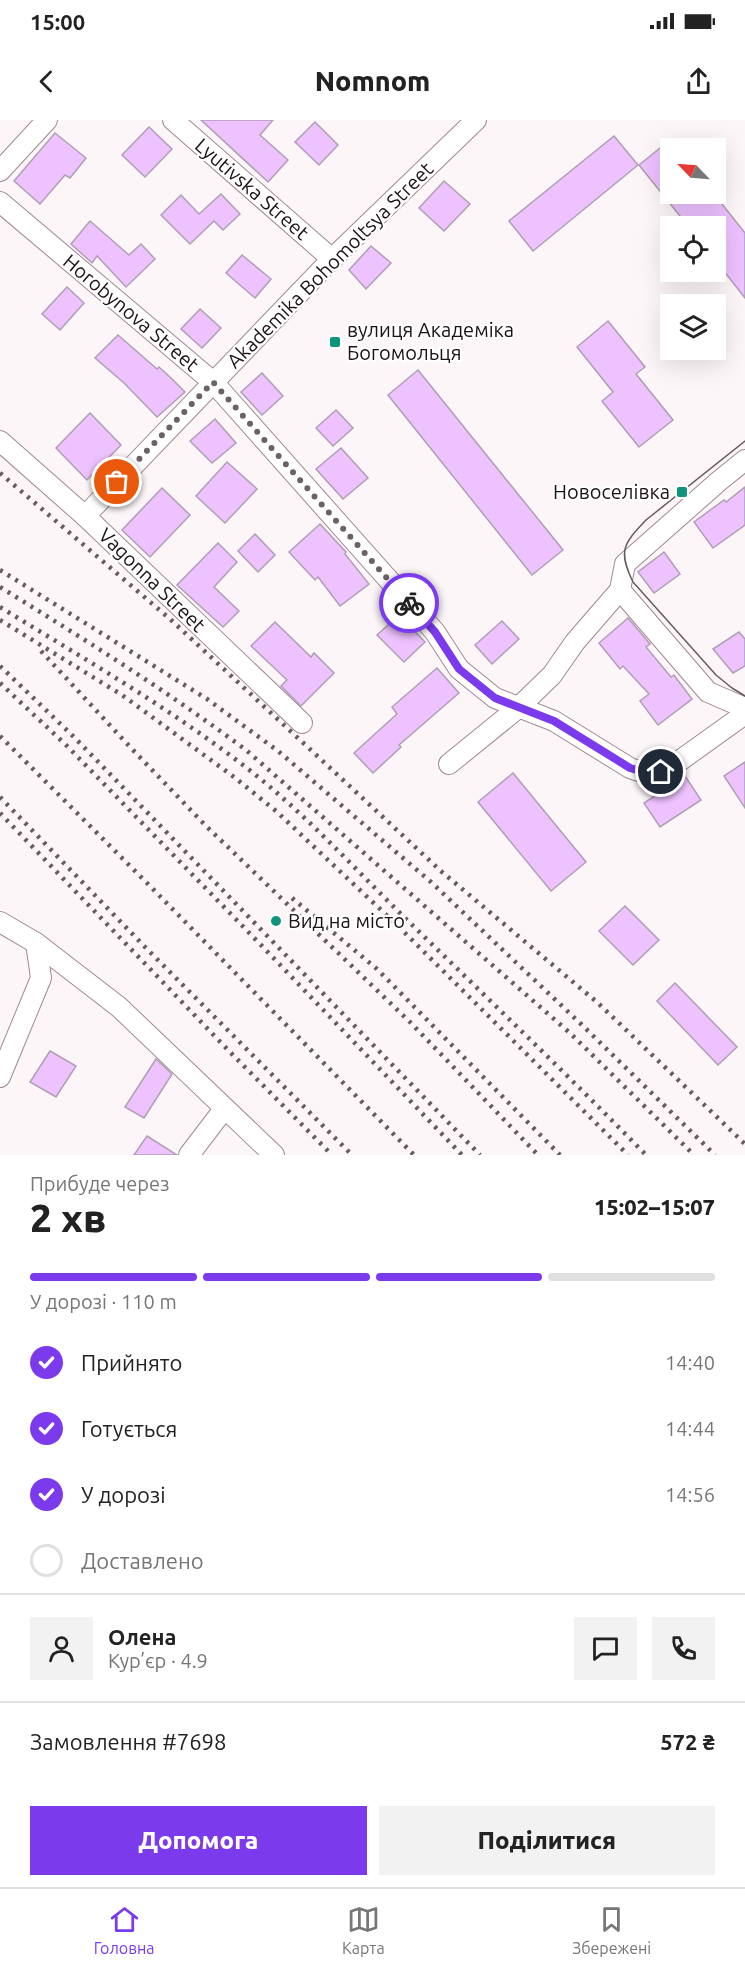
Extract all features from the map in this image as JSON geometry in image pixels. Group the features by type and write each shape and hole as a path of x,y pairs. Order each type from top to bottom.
{"street":[{"path":"0,171 47,120"},
{"name":"Lyutivska Street","path":"173,120 332,259"},
{"name":"Akademika Bohomoltsya Street","path":"85,516 332,259 476,120"},
{"name":"Horobynova Street","path":"0,202 213,382 435,632 459,669 495,698 554,721 630,768 650,774 671,767 745,714"},
{"name":"Vagonna Street","path":"0,441 85,516 302,723"},
{"path":"448,764 518,708 552,675 575,642 620,591 625,564 745,460"},
{"path":"620,591 708,692 745,708"},
{"path":"0,922 36,943 119,1007 274,1155"},
{"path":"0,1077 41,978 36,943"},
{"path":"189,1155 225,1109"}],"building":[{"path":"201,120 273,120 260,135 288,160 268,182"},
{"path":"315,122 338,145 319,165 295,142"},
{"path":"149,127 172,149 145,177 122,155"},
{"path":"55,133 86,158 70,178 65,175 40,204 14,181"},
{"path":"614,136 638,165 533,251 509,221"},
{"path":"660,148 660,191 639,165"},
{"path":"444,181 470,204 444,231 419,208"},
{"path":"221,194 240,214 223,230 214,221 190,244 161,215 181,195 199,214"},
{"path":"670,204 722,204 745,233 745,298 726,274 726,216 680,216"},
{"path":"90,221 129,255 141,244 155,259 126,287 97,256 92,263 71,244"},
{"path":"371,246 391,263 366,289 349,270"},
{"path":"242,255 271,279 255,298 226,273"},
{"path":"67,287 84,303 60,330 42,314"},
{"path":"200,309 221,328 202,348 181,329"},
{"path":"608,321 645,367 636,374 673,420 639,447 602,401 613,392 577,347"},
{"path":"118,335 157,369 159,367 185,392 157,417 124,383 95,358"},
{"path":"418,370 563,550 532,575 388,395"},
{"path":"262,373 283,396 262,415 241,392"},
{"path":"336,410 353,428 333,446 316,428"},
{"path":"90,413 121,445 87,480 56,448"},
{"path":"215,419 236,443 212,463 190,441"},
{"path":"341,448 368,478 343,499 316,469"},
{"path":"227,462 257,489 225,523 196,496"},
{"path":"745,487 745,525 713,548 694,522"},
{"path":"162,488 190,515 150,557 122,530"},
{"path":"320,524 346,552 345,554 369,584 340,606 318,577 315,580 289,552"},
{"path":"255,534 275,555 258,572 238,551"},
{"path":"218,543 237,562 214,587 239,611 223,627 177,585"},
{"path":"664,552 680,574 654,593 638,572"},
{"path":"399,615 425,642 404,662 377,635"},
{"path":"628,618 650,644 646,647 671,677 674,675 692,699 658,725 640,701 649,694 623,666 620,669 599,643"},
{"path":"502,621 519,639 492,664 475,645"},
{"path":"275,622 311,657 314,653 334,673 301,706 281,686 287,680 251,646"},
{"path":"739,632 745,639 745,666 733,673 713,649"},
{"path":"437,668 459,693 399,745 401,747 373,773 354,753 397,714 392,707"},
{"path":"745,762 745,808 724,776"},
{"path":"513,773 586,862 551,891 478,802"},
{"path":"685,776 701,800 660,827 644,803"},
{"path":"625,906 659,940 633,965 599,931"},
{"path":"675,983 737,1047 718,1065 657,1001"},
{"path":"50,1051 76,1066 56,1097 30,1082"},
{"path":"156,1059 172,1074 144,1118 125,1107"},
{"path":"147,1136 177,1155 134,1155"}],"tram line":[{"path":"745,441 646,520 632,535 624,555 633,582 716,675 745,696"}],"railway":[{"path":"0,473 170,619 442,872 598,1003 745,1144"},
{"path":"0,570 207,699 278,751 431,882 715,1155"},
{"path":"0,587 156,686 246,750 570,1033 694,1155"},
{"path":"0,607 151,701 239,762 283,798 646,1155"},
{"path":"0,620 122,695 234,777 276,811 397,925 628,1155"},
{"path":"41,651 206,826 410,1022 538,1155"},
{"path":"0,666 74,737 480,1155"},
{"path":"0,683 66,745 462,1155"},
{"path":"0,736 414,1155"},
{"path":"0,797 352,1155"},
{"path":"0,813 332,1155"},
{"path":"292,898 377,969 560,1155"}],"way so far":[{"path":"117,482 213,382 409,603"}],"place":[{"name":"вулиця Академіка Богомольця","path":"335,342"},
{"name":"Новоселівка","path":"682,492"},
{"name":"Вид на місто","path":"276,921"}],"route":[{"path":"409,603 435,632 459,669 495,698 554,721 630,768 650,774 661,772"}]}
